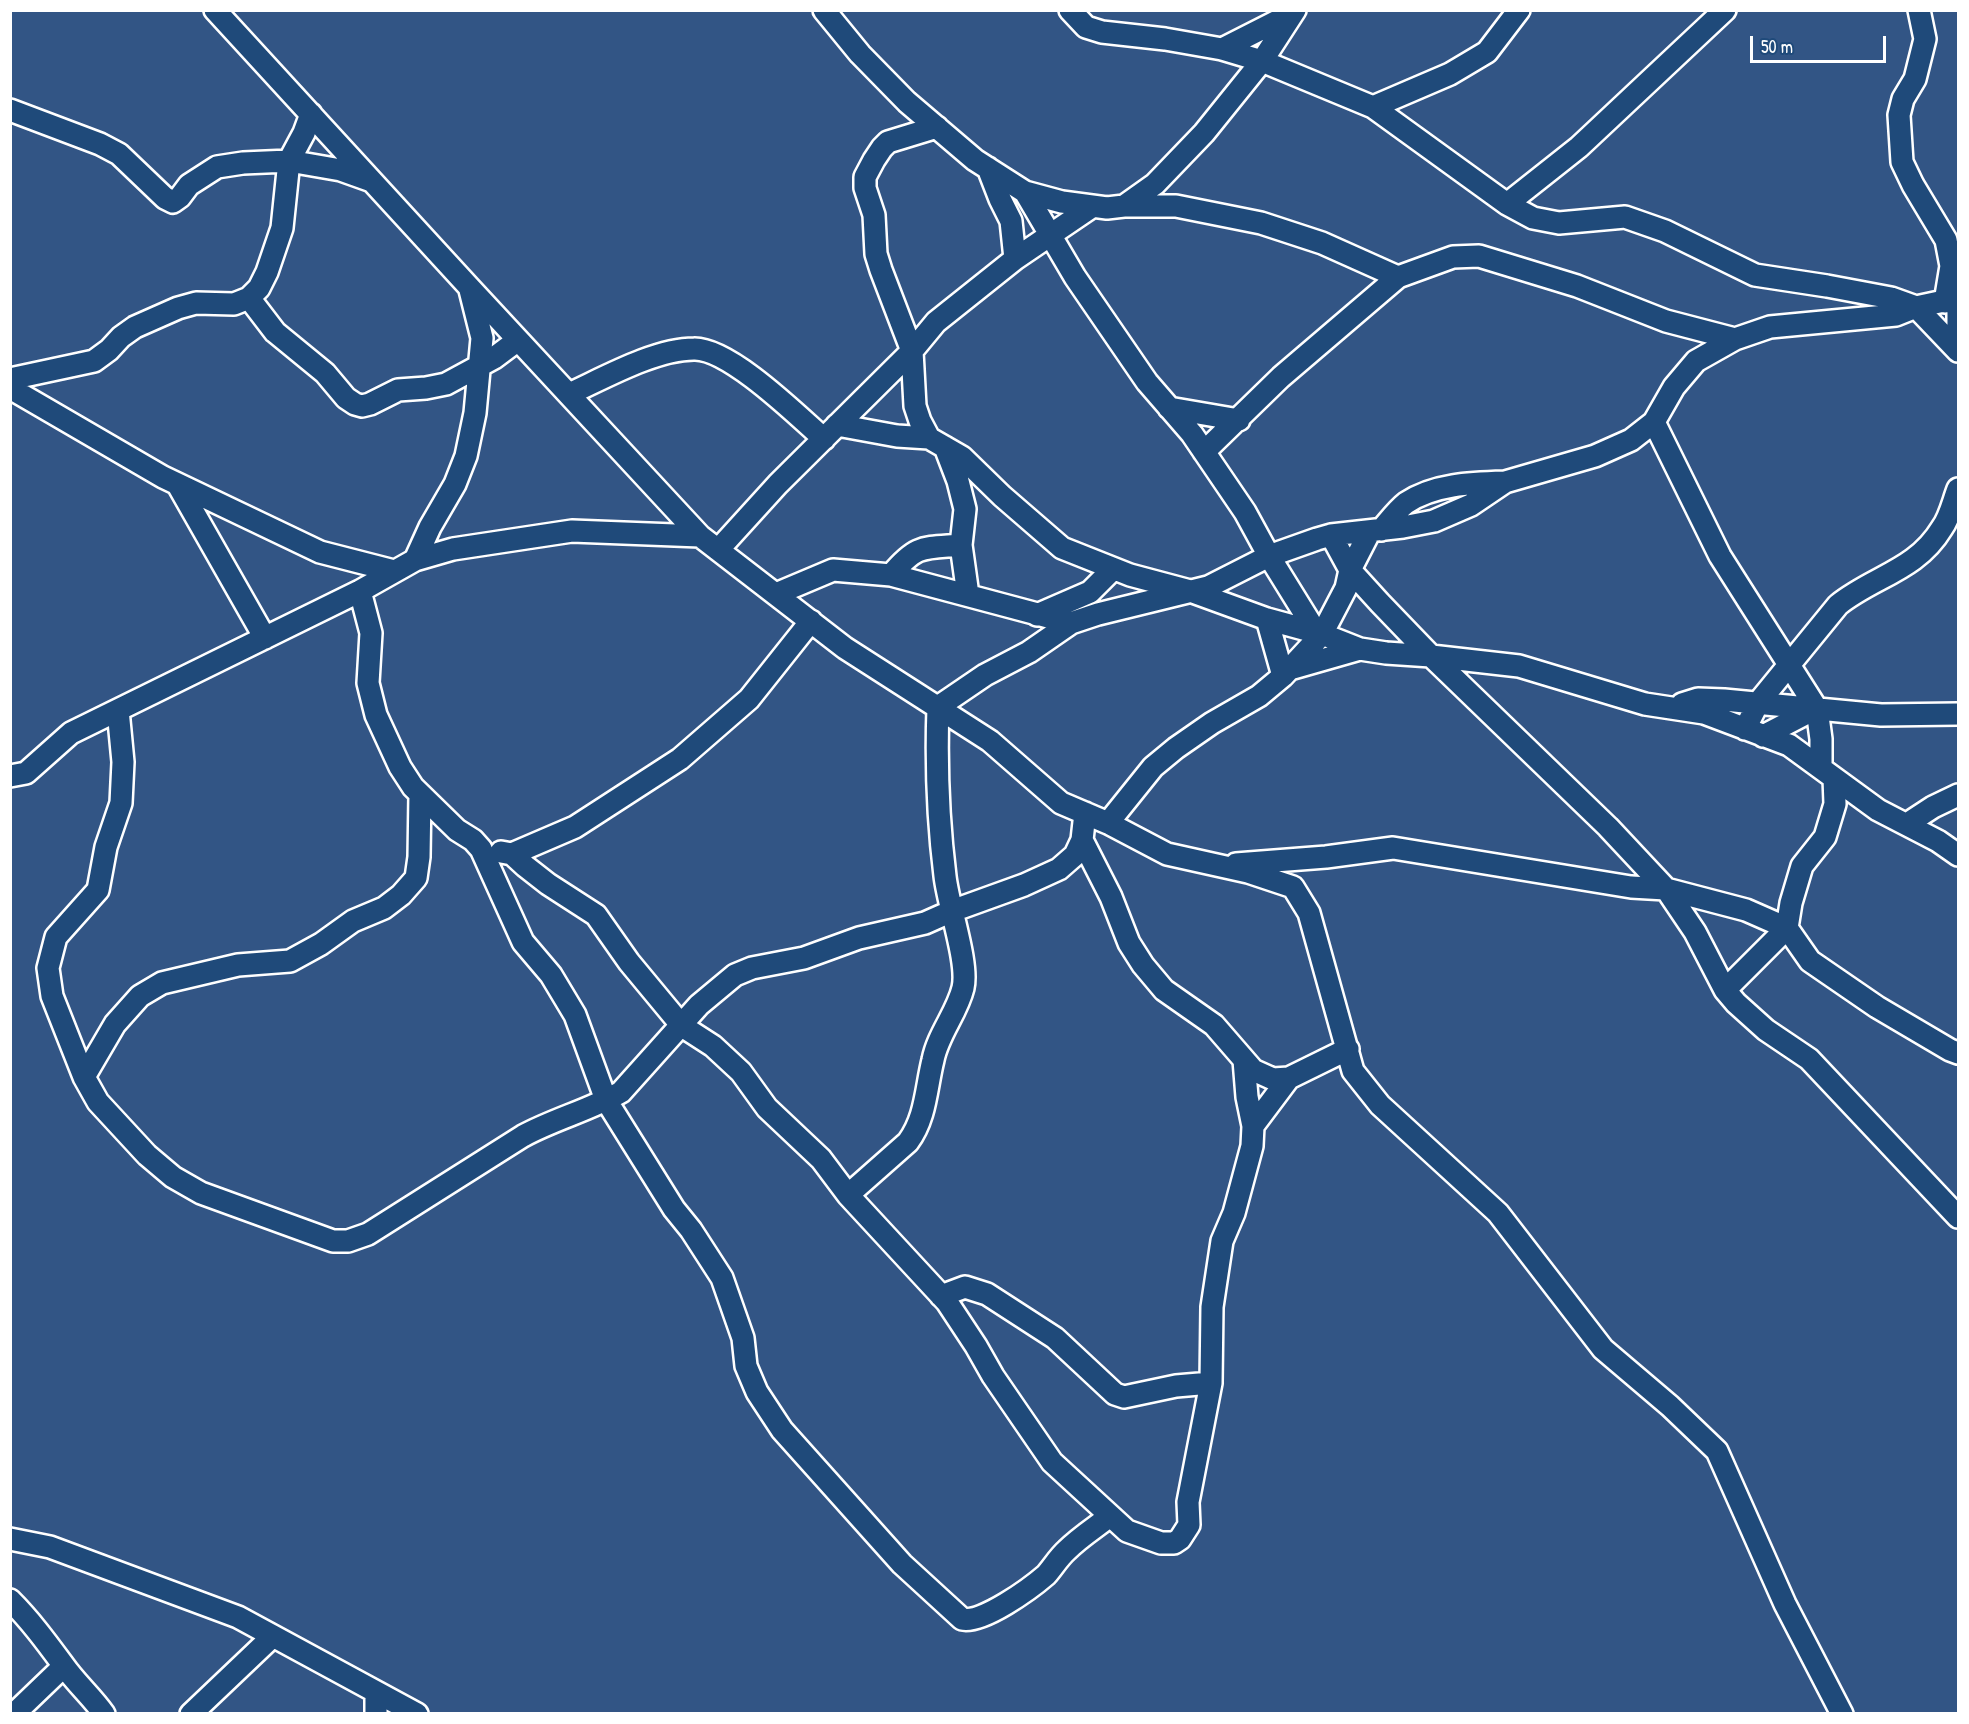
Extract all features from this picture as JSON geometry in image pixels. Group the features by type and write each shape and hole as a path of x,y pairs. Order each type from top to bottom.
{"street":[{"path":"215,10 700,536 845,648 990,741 1061,803 1108,823 1167,854 1248,872 1293,887 1309,913 1353,1071 1380,1106 1498,1213 1603,1349 1670,1406 1717,1451 1785,1604 1842,1713"},
{"path":"824,10 860,54 907,102 975,160 1025,192 1062,202 1107,208 1176,206 1261,224 1322,243 1398,277"},
{"path":"1070,10 1086,27 1102,32 1165,39 1263,61 1373,106 1507,204 1533,218 1559,223 1625,217 1665,231 1755,274 1891,298 1916,308 1959,351"},
{"path":"1373,106 1450,74 1486,52 1519,10"},
{"path":"1507,204 1579,147 1725,10"},
{"path":"1919,10 1925,39 1914,79 1903,99 1899,116 1902,162 1946,240 1959,329"},
{"path":"1222,50 1294,12"},
{"path":"1124,206 1155,184 1204,133 1263,61 1294,12"},
{"path":"10,110 100,144 119,154 165,198 173,202 189,185 217,167 243,163 289,161 341,170 373,181"},
{"path":"10,379 94,361 135,327 178,308 196,303 234,304 249,298 259,288 267,272 282,228 289,161 304,133 310,114"},
{"path":"937,127 888,142 865,177 864,188 876,222 876,254 912,351 915,406 958,481 964,509 961,545 968,595"},
{"path":"320,166 339,145"},
{"path":"988,168 1011,221 1015,259"},
{"path":"1025,192 1075,277 1147,382 1192,434 1245,512 1269,556 1319,633"},
{"path":"718,550 778,484 912,351 936,322 1015,259 1093,206"},
{"path":"1204,452 1281,377 1398,277 1453,257 1479,256 1577,286 1666,321 1735,339"},
{"path":"415,560 430,527 455,484 466,456 475,413 482,338 470,288"},
{"path":"249,298 275,332 325,373 346,398 362,406 398,390 446,384 481,366 518,340"},
{"path":"1108,823 1153,767 1212,723 1259,696 1287,673 1319,633 1346,588 1350,570 1375,531 1405,504 1429,491 1475,483 1505,482 1595,456 1631,440 1654,422 1674,387 1696,361 1735,339 1770,327 1896,315 1955,299"},
{"path":"569,394 661,355 694,349 713,352 831,432 897,436 937,443 962,457 1062,548 1122,572 1190,591 1267,619 1319,633 1360,649 1519,666 1646,704 1704,713 1789,746 1878,810 1938,841 1959,855"},
{"path":"10,388 178,485 320,552 394,571"},
{"path":"1169,408 1239,420"},
{"path":"1654,422 1720,555 1816,709 1835,804 1825,837 1802,866 1791,903 1787,928 1725,990"},
{"path":"938,707 985,675 1029,652 1071,623 1208,587 1269,556 1332,535 1403,527 1434,520 1472,505 1505,482"},
{"path":"178,485 265,638"},
{"path":"964,509 992,486"},
{"path":"1754,732 1758,703 1838,605 1853,593 1917,559 1943,528 1959,489"},
{"path":"10,776 26,772 71,733 360,591 415,560 453,549 572,531 700,536"},
{"path":"1332,535 1350,570 1431,656 1608,827 1666,889 1695,932 1725,990 1766,1030 1809,1059 1959,1217"},
{"path":"891,575 914,551 930,547 961,545"},
{"path":"776,594 833,570 891,575 1071,623"},
{"path":"1122,572 1130,606"},
{"path":"1037,615 1090,592 1122,572"},
{"path":"360,591 371,633 368,683 376,716 400,767 413,787 465,835 500,857 525,866 596,915 629,962 682,1026 713,1046 741,1072 767,1108 821,1160 848,1195 941,1296 958,1318 993,1377 1052,1462 1127,1531 1161,1543 1174,1543 1180,1539 1189,1525 1188,1502 1211,1383 1212,1307 1222,1241 1234,1213 1252,1146 1253,1126 1247,1097 1244,1060"},
{"path":"1267,619 1287,673"},
{"path":"500,857 575,827 680,759 749,699 811,621"},
{"path":"1287,673 1360,649"},
{"path":"1670,707 1698,699 1881,715 1959,714"},
{"path":"848,1195 908,1142 916,1132 924,1107 933,1057 963,987 963,966 945,878 936,759 938,707"},
{"path":"1754,732 1816,709"},
{"path":"118,710 123,762 121,803 106,847 98,890 56,938 48,968 52,996 84,1077 98,1102 147,1155 173,1177 201,1193 333,1241 348,1241 368,1234 533,1130 621,1092 699,1005 735,975 752,968 804,958 859,938 925,923 1059,869 1075,855 1082,840 1085,813"},
{"path":"84,1077 115,1024 140,996 162,983 238,965 290,961 321,944 353,921 384,908 401,895 416,878 420,794"},
{"path":"1907,824 1959,795"},
{"path":"420,826 465,835"},
{"path":"1082,840 1111,897 1129,944 1143,965 1164,990 1214,1025 1253,1070 1273,1079 1289,1078 1348,1049"},
{"path":"1217,866 1326,857 1393,848 1608,883 1666,889 1746,910 1787,928 1810,961 1877,1007 1959,1053"},
{"path":"500,857 523,942 551,975 575,1016 606,1100 674,1209 691,1230 722,1278 743,1338 746,1366 751,1381 782,1431 902,1564 962,1619 968,1621 1013,1600 1048,1572 1066,1551 1110,1516"},
{"path":"660,999 699,1005"},
{"path":"699,1005 713,1046"},
{"path":"1253,1126 1289,1078"},
{"path":"941,1296 965,1287 987,1294 1055,1338 1115,1394 1124,1397 1176,1386 1211,1383"},
{"path":"10,1539 61,1551 238,1617 417,1713"},
{"path":"14,1610 52,1647 64,1666 104,1713"},
{"path":"191,1713 273,1636"},
{"path":"14,1713 64,1666"},
{"path":"376,1692 376,1713"}]}
